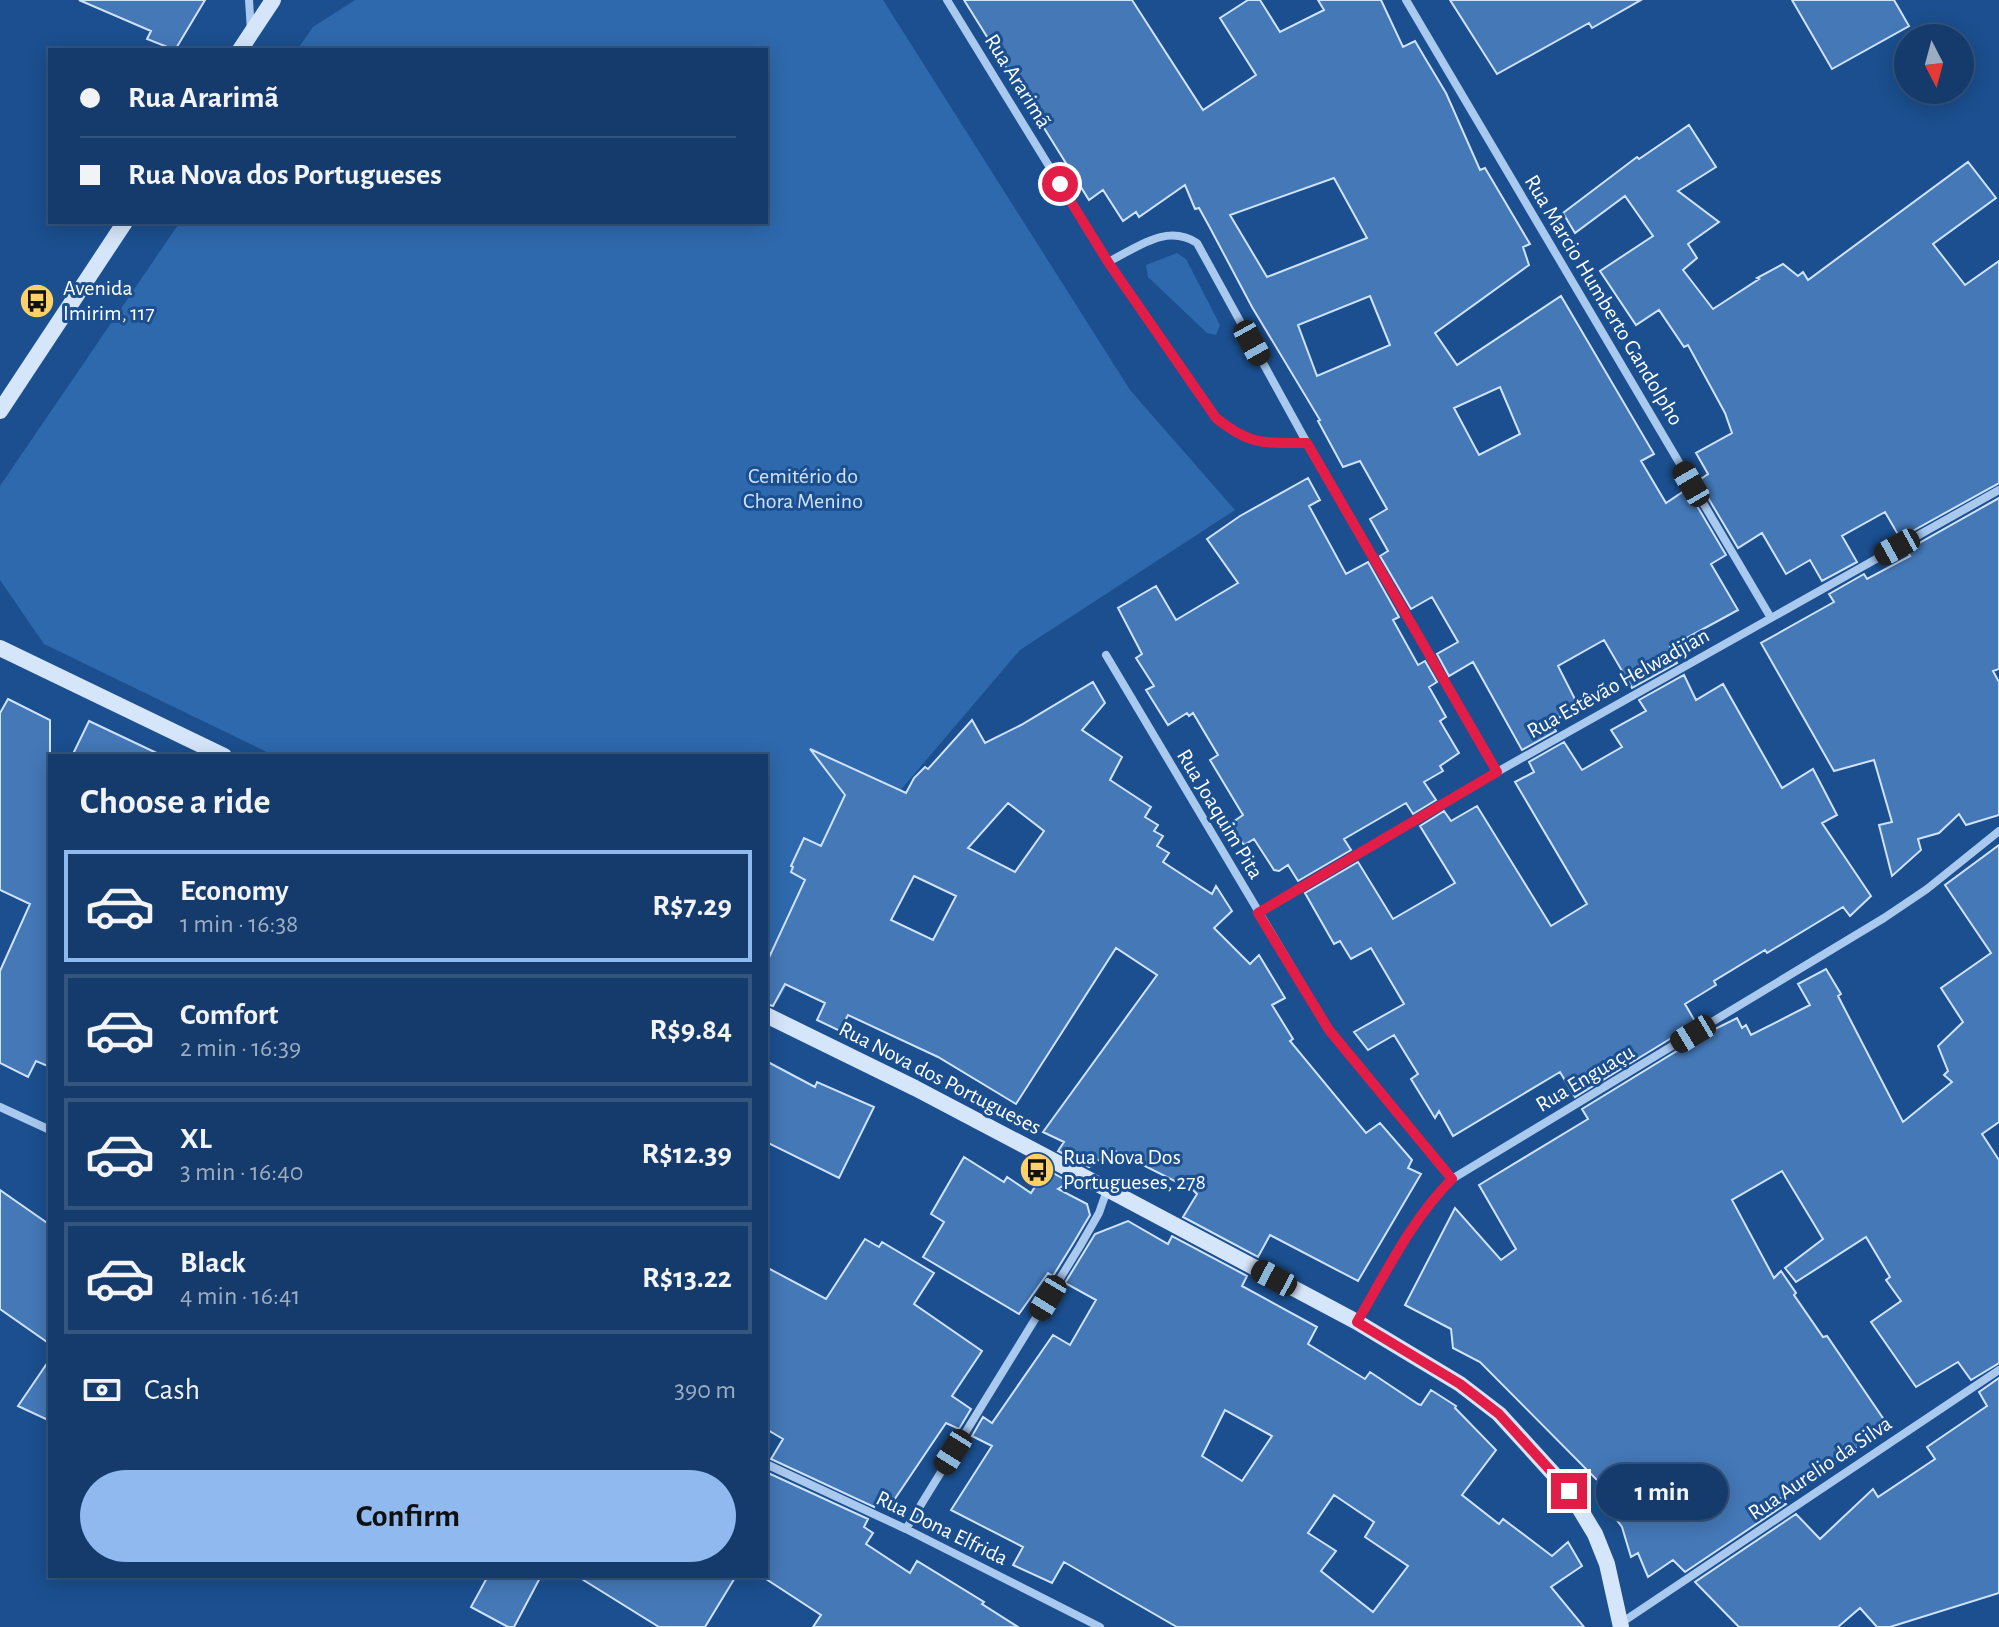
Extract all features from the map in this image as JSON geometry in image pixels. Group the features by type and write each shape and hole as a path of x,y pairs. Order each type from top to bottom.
{"street":[{"path":"249,0 251,33"},
{"path":"241,48 273,0"},
{"name":"Rua Ararimã","path":"947,0 1108,262 1216,418 1235,433 1259,443 1307,443"},
{"name":"Rua Marcio Humberto Gandolpho","path":"1406,0 1771,618"},
{"path":"0,411 124,224"},
{"path":"1108,262 1161,235 1185,235 1197,243 1307,443 1497,772"},
{"name":"Rua Estêvão Helwadjian","path":"1258,913 1497,772 1999,490"},
{"path":"3,650 220,754"},
{"name":"Rua Joaquim Pita","path":"1106,655 1329,1030 1452,1179"},
{"name":"Rua Enguaçu","path":"1357,1322 1415,1223 1452,1179 1884,918 1927,889 1999,831"},
{"name":"Rua Nova dos Portugueses","path":"768,1016 1107,1189 1357,1322 1460,1384 1499,1414 1569,1491 1595,1534 1607,1564 1621,1625"},
{"path":"0,1107 48,1129"},
{"path":"906,1529 1080,1246 1099,1213 1107,1189"},
{"name":"Rua Aurelio da Silva","path":"1621,1625 1999,1370"},
{"name":"Rua Dona Elfrida","path":"768,1465 906,1529 1100,1627"}],"green space":[{"name":"Cemitério do Chora Menino","path":"355,0 883,0 1130,390 1235,510 1020,650 893,799 778,1001 768,996 768,754 271,754 44,644 0,580 0,486 179,224 768,224 768,48 298,48 313,27"},
{"path":"1177,253 1186,259 1220,325 1216,335 1207,333 1148,277 1146,265"}],"building":[{"path":"79,0 205,0 176,48 147,39 151,31"},
{"path":"964,0 1132,0 1203,110 1256,75 1220,18 1248,0 1260,0 1280,32 1324,10 1318,0 1381,0 1403,47 1415,41 1446,93 1480,170 1485,168 1530,244 1523,247 1529,265 1435,333 1457,365 1561,296 1654,454 1641,461 1666,503 1687,489 1726,555 1711,564 1738,610 1670,647 1677,663 1632,688 1604,640 1558,666 1579,707 1551,722 1556,731 1522,750 1473,662 1449,676 1437,654 1458,642 1432,597 1411,609 1380,556 1388,551 1370,519 1387,509 1360,461 1343,467 1320,420 1252,307 1199,208 1195,209 1185,185 1139,217 1136,212 1123,221 1103,190 1089,200","holes":["1334,178 1367,238 1267,277 1230,215","1370,296 1390,345 1317,376 1298,325","1500,387 1520,434 1479,455 1454,408"]},
{"path":"1450,0 1641,0 1592,28 1589,23 1497,74"},
{"path":"1792,0 1894,0 1908,24 1894,24 1894,34 1832,69"},
{"path":"1689,125 1716,167 1678,191 1719,222 1688,244 1697,258 1683,270 1713,309 1783,264 1798,276 1803,272 1808,280 1968,162 1996,198 1933,244 1965,285 1999,261 1999,483 1900,538 1885,512 1842,536 1857,562 1822,581 1810,560 1786,574 1762,533 1738,548 1698,481 1708,474 1696,453 1732,433 1725,413 1688,345 1684,347 1659,310 1636,325 1600,271 1653,236 1625,196 1575,233 1563,213 1637,157 1639,159"},
{"path":"1308,478 1320,500 1309,506 1346,574 1368,562 1399,617 1393,620 1418,665 1425,661 1437,682 1429,687 1446,717 1440,721 1459,753 1440,766 1443,771 1424,782 1436,800 1413,814 1406,803 1344,839 1351,850 1298,881 1288,865 1279,871 1274,870 1254,839 1244,845 1230,824 1243,815 1210,760 1218,755 1193,713 1189,716 1187,713 1168,725 1146,690 1154,686 1136,658 1142,654 1118,608 1156,586 1176,620 1238,583 1207,539 1240,516"},
{"path":"1999,498 1999,669 1993,671 1999,682 1999,815 1966,825 1959,814 1939,833 1918,839 1921,850 1892,876 1879,825 1892,822 1874,760 1834,771 1761,643 1834,602 1829,594 1864,574 1867,579 1910,556 1907,550"},
{"path":"1684,675 1696,700 1723,684 1782,788 1813,769 1837,815 1822,823 1871,896 1850,916 1843,907 1714,981 1716,985 1685,1004 1696,1023 1575,1097 1560,1072 1453,1136 1439,1111 1435,1118 1411,1079 1418,1074 1394,1035 1368,1050 1354,1032 1404,1004 1371,948 1351,959 1340,941 1334,944 1305,893 1358,862 1393,919 1455,883 1420,826 1444,811 1451,821 1477,806 1551,926 1587,904 1515,782 1534,772 1529,762 1564,742 1582,770 1622,747 1611,730 1646,711 1639,700"},
{"path":"1093,682 1105,703 1082,730 1122,757 1110,780 1151,807 1145,817 1158,825 1154,831 1163,836 1157,846 1169,853 1163,862 1212,894 1216,886 1232,911 1214,928 1250,964 1259,955 1285,998 1272,1005 1293,1039 1290,1041 1366,1133 1380,1123 1412,1160 1408,1168 1421,1174 1358,1281 1270,1235 1258,1257 1183,1217 1197,1194 1193,1190 1113,1150 1089,1167 1058,1151 1064,1142 1043,1132 1157,975 1116,948 1016,1104 938,1057 848,1015 840,1031 817,1020 825,1003 785,984 773,1006 768,1005 768,960 805,880 791,872 791,866 804,838 821,846 845,795 810,749 906,793 914,778 925,767 928,769 972,720 985,743","holes":["1008,803 1044,831 1015,872 968,848","914,876 956,896 933,940 891,920"]},
{"path":"8,699 50,720 48,1066 36,1061 28,1077 0,1063 0,971 30,904 0,890 0,713"},
{"path":"89,721 159,754 73,754"},
{"path":"1999,845 1999,1122 1982,1134 1999,1160 1999,1363 1971,1380 1958,1362 1916,1387 1871,1322 1901,1301 1886,1280 1890,1277 1866,1237 1796,1282 1785,1268 1823,1239 1782,1171 1732,1200 1774,1278 1781,1271 1823,1337 1827,1336 1889,1427 1781,1498 1786,1504 1685,1572 1673,1560 1648,1577 1638,1553 1631,1557 1622,1527 1602,1500 1608,1491 1480,1362 1453,1348 1451,1329 1405,1305 1455,1208 1501,1260 1516,1249 1479,1185 1588,1119 1582,1109 1703,1035 1737,1018 1742,1028 1746,1025 1751,1035 1810,1005 1798,984 1826,969 1903,1122 1952,1082 1944,1075 1948,1071 1938,1046 1963,1022 1941,988 1991,953 1945,885"},
{"path":"768,1062 815,1087 817,1082 874,1107 839,1178 768,1143"},
{"path":"964,1157 1004,1182 1007,1177 1031,1193 1046,1169 1069,1182 1058,1189 1087,1204 1090,1215 1053,1276 1048,1273 1019,1314 923,1257 944,1222 931,1214"},
{"path":"0,1190 48,1224 48,1343 0,1309"},
{"path":"1128,1221 1168,1244 1172,1236 1247,1276 1242,1286 1317,1327 1308,1344 1365,1379 1370,1372 1421,1405 1431,1390 1456,1406 1496,1450 1462,1495 1499,1524 1503,1519 1552,1556 1568,1542 1582,1566 1551,1587 1584,1627 1177,1627 1064,1562 1052,1583 1013,1565 1023,1547 951,1510 992,1446 972,1436 983,1417 992,1423 1053,1335 1070,1345 1096,1300 1065,1283 1095,1234","holes":["1225,1410 1272,1436 1242,1481 1202,1456","1334,1495 1374,1522 1365,1537 1408,1566 1373,1612 1321,1571 1336,1551 1308,1533"]},
{"path":"865,1239 879,1247 882,1242 934,1273 914,1304 982,1351 952,1396 971,1409 959,1429 946,1423 888,1509 876,1503 874,1507 771,1459 783,1439 768,1430 768,1268 826,1299"},
{"path":"48,1362 48,1420 18,1406"},
{"path":"1999,1378 1999,1593 1890,1627 1877,1627 1860,1608 1838,1627 1739,1627 1695,1582 1796,1514 1820,1539 1873,1489 1878,1497 1935,1459 1927,1447 1987,1406 1979,1392"},
{"path":"768,1473 868,1519 864,1527 873,1533 866,1544 910,1573 917,1561 1018,1627 813,1627 821,1615 766,1579"},
{"path":"487,1578 540,1578 514,1627 508,1627 471,1607"},
{"path":"580,1578 735,1578 705,1627 659,1627"}],"place":[{"name":"Avenida Imirim, 117","path":"37,301"},
{"name":"Rua Nova Dos Portugueses, 278","path":"1037,1170"}],"route":[{"path":"1060,184 1108,262 1216,418 1235,433 1259,443 1307,443 1497,772 1258,913 1329,1030 1452,1179 1415,1223 1357,1322 1460,1384 1499,1414 1569,1491"}]}
